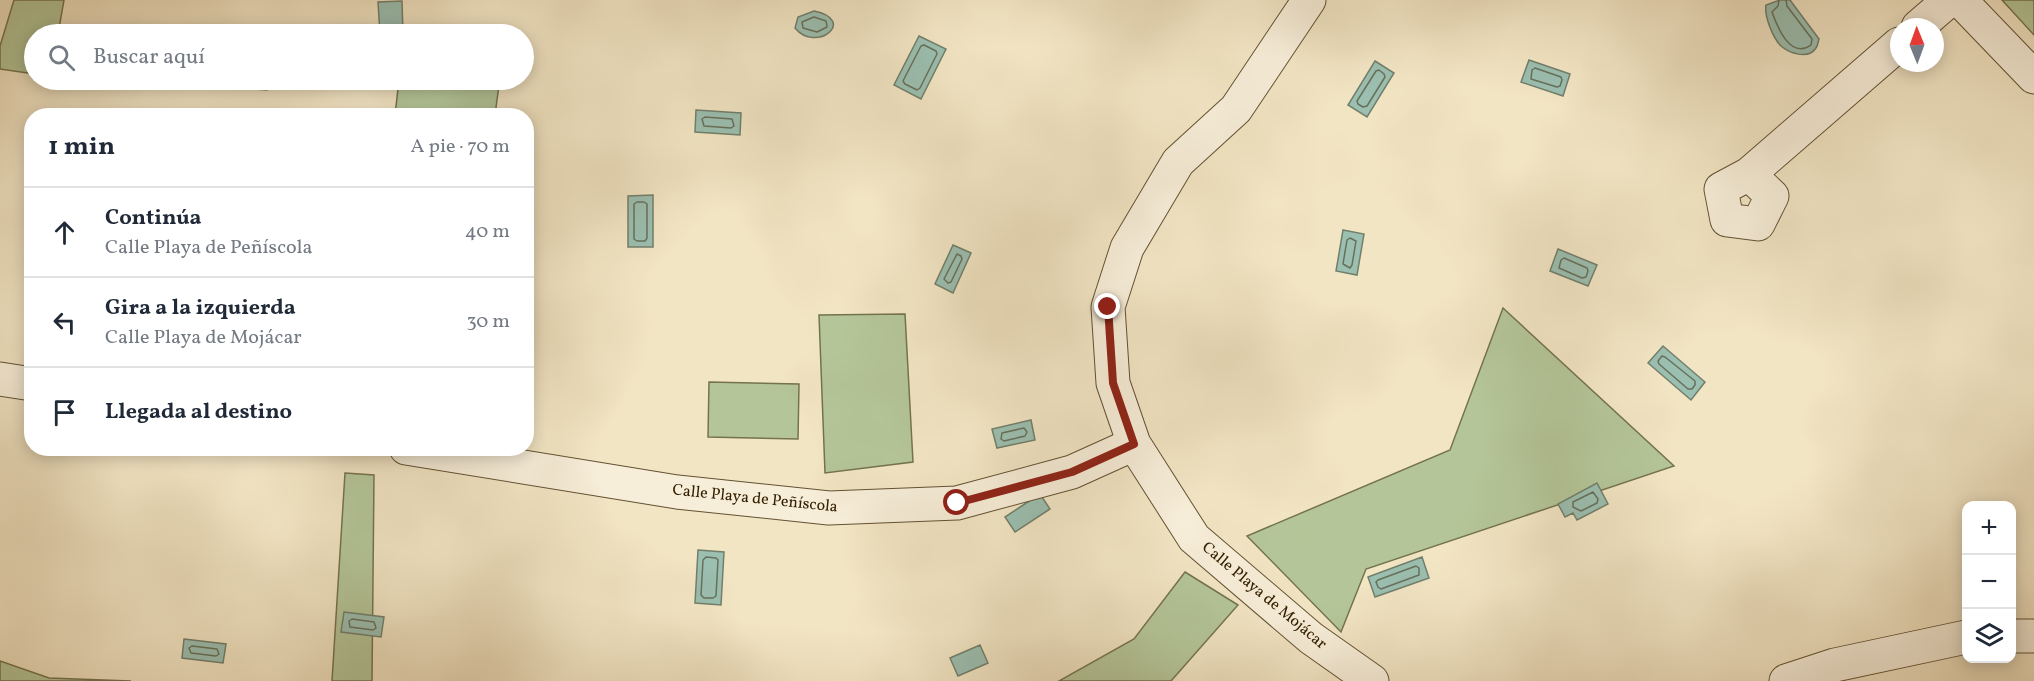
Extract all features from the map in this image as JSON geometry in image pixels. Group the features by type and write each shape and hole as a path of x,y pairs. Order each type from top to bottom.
{"street":[{"name":"Calle Playa de Mojácar","path":"1309,0 1236,108 1178,162 1127,248 1108,307 1113,383 1134,444 1194,538 1311,638 1372,681"},
{"path":"1928,18 1949,0"},
{"path":"1960,0 2034,77"},
{"path":"1749,174 1890,52"},
{"path":"0,379 24,383"},
{"name":"Calle Playa de Peñíscola","path":"455,456 677,492 829,508 957,503 1072,472 1134,444"},
{"path":"2016,636 2034,636"},
{"path":"1786,681 1835,665 1962,638"}],"shaded area":[{"path":"14,0 64,0 60,24 24,24 24,73 0,69 0,46"},
{"path":"2002,0 2034,0 2034,35"},
{"path":"398,90 498,90 496,108 396,108"},
{"path":"1503,308 1674,466 1366,569 1341,632 1247,536 1450,450"},
{"path":"905,314 913,462 825,473 819,315"},
{"path":"709,382 799,384 798,439 708,437"},
{"path":"345,473 374,475 372,681 332,681"},
{"path":"1185,572 1238,605 1171,681 1059,681 1134,639"},
{"path":"0,661 49,678 131,681 0,681"}],"water":[{"path":"1780,0 1790,0 1819,39 1813,52 1793,53 1781,46 1775,38 1768,21 1766,5"},
{"path":"402,1 403,24 379,24 378,2"},
{"path":"814,11 827,15 833,21 833,27 829,33 813,38 795,28 798,17"},
{"path":"919,36 946,49 921,99 894,85"},
{"path":"1529,60 1570,74 1563,96 1521,82"},
{"path":"1375,61 1394,73 1367,117 1348,105"},
{"path":"696,110 741,113 740,135 695,132"},
{"path":"653,195 653,247 628,247 628,196"},
{"path":"1343,230 1364,234 1357,275 1336,271"},
{"path":"953,245 971,253 953,293 935,284"},
{"path":"1558,249 1597,265 1588,286 1550,271"},
{"path":"1663,346 1705,382 1691,400 1648,363"},
{"path":"1031,420 1035,440 997,448 992,429"},
{"path":"1597,483 1608,504 1577,520 1573,513 1565,517 1558,504"},
{"path":"1040,494 1050,509 1015,532 1005,517"},
{"path":"698,550 724,552 721,605 695,603"},
{"path":"1422,557 1429,578 1375,597 1368,577"},
{"path":"344,612 384,617 381,637 341,632"},
{"path":"184,639 226,644 223,663 182,658"},
{"path":"980,645 988,663 958,676 950,658"}],"route":[{"path":"957,503 1072,472 1134,444 1113,383 1108,307"}]}
